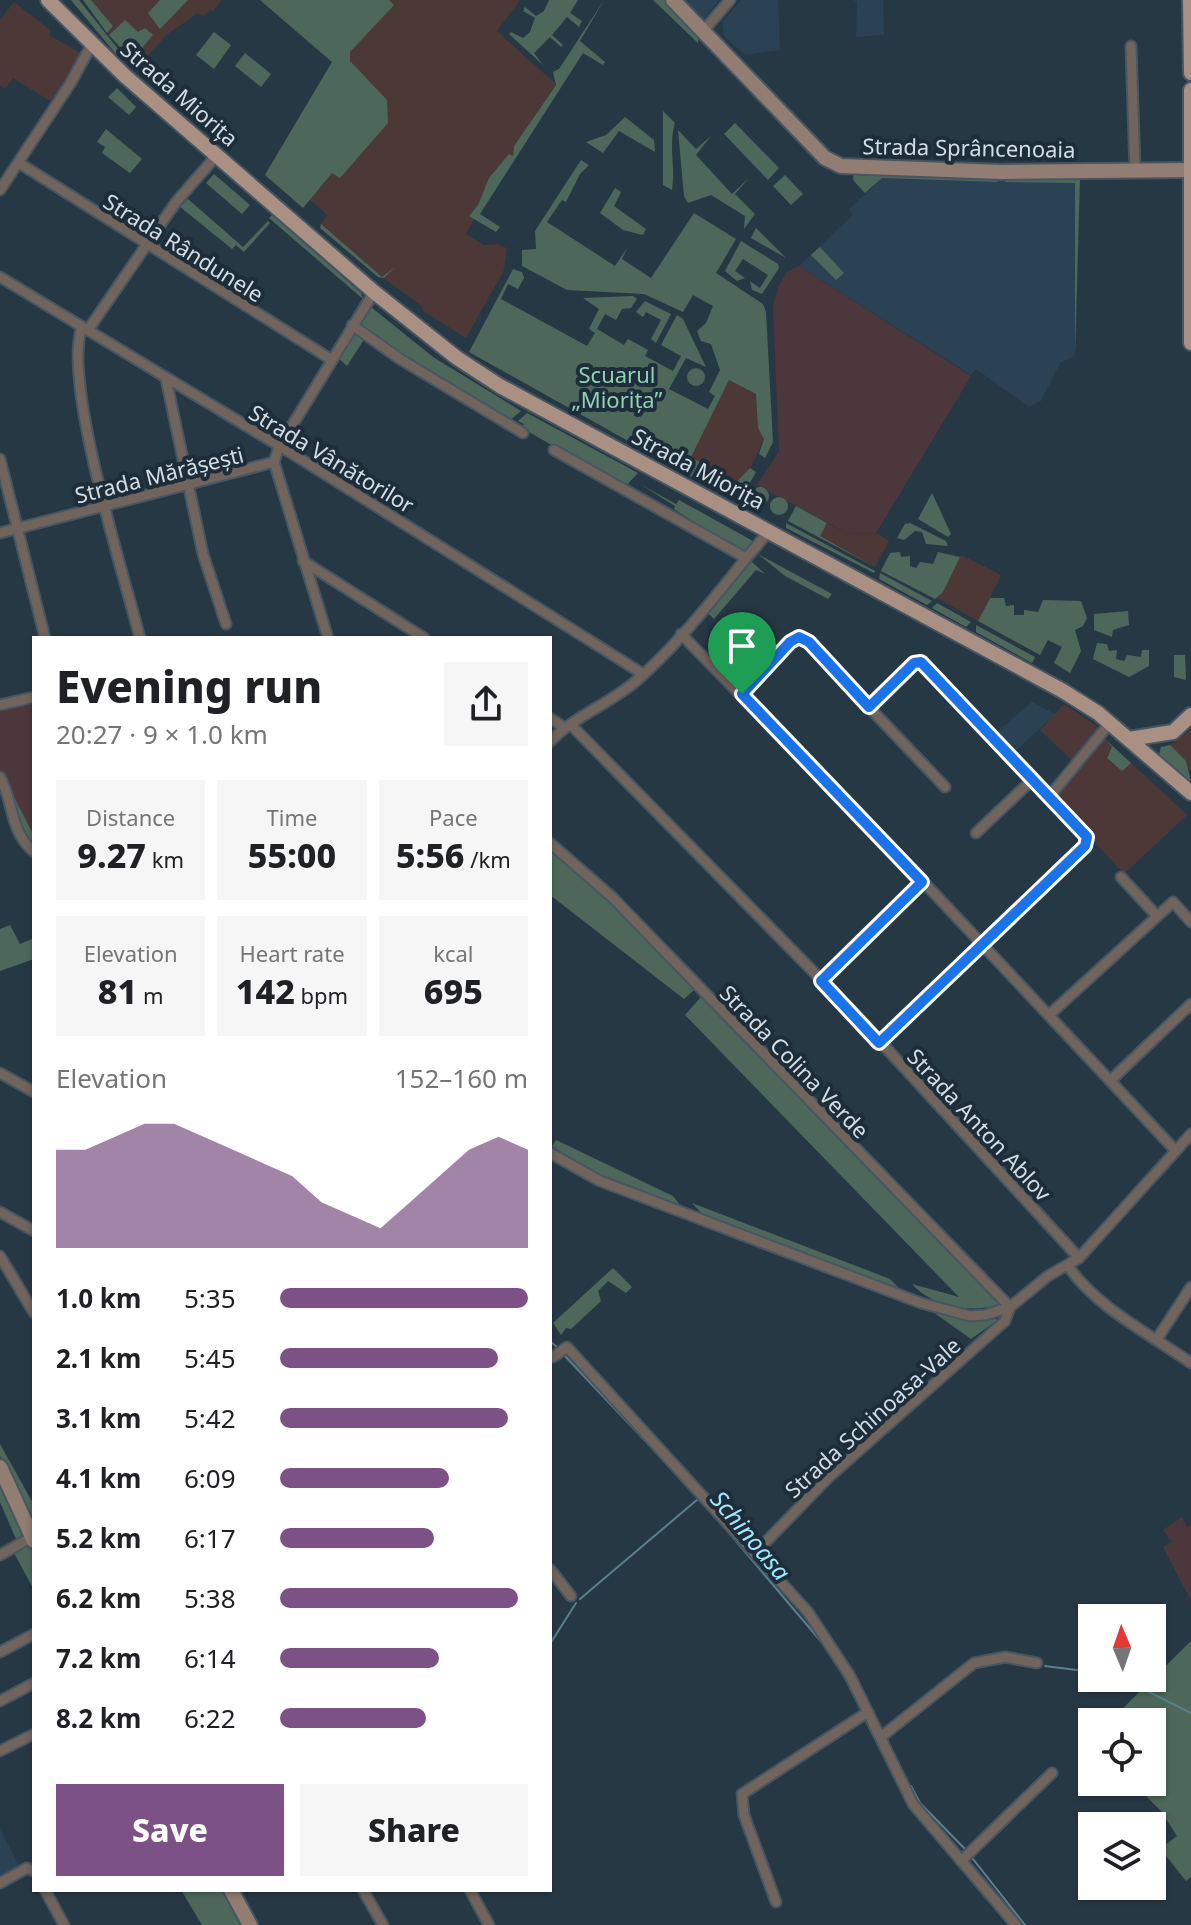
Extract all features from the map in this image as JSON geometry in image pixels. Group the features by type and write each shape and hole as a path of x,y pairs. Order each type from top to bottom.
{"main road":[{"name":"Strada Miorița","path":"48,0 92,44 374,292 479,373 1063,691 1110,723 1191,793"},
{"name":"Strada Miorița","path":"60,0 68,17"},
{"path":"1190,0 1191,73"},
{"path":"1191,90 1191,343"},
{"path":"1129,739 1173,732 1191,715"}],"street":[{"name":"Strada Sprâncenoaia","path":"673,0 825,158 841,166 1001,172 1191,170"},
{"path":"704,30 730,0"},
{"path":"0,190 92,44"},
{"path":"1131,46 1135,170"},
{"path":"140,636 80,397 78,348 85,329 176,202 217,155"},
{"name":"Strada Rândunele","path":"19,163 332,360"},
{"name":"Strada Vânătorilor","path":"0,277 643,674"},
{"name":"Strada Mărășești","path":"0,533 274,462 279,447 374,292"},
{"path":"352,325 410,366 523,433"},
{"path":"166,379 208,574 226,624"},
{"path":"554,450 746,558"},
{"path":"0,459 45,636"},
{"path":"274,462 327,636"},
{"path":"552,740 567,726 612,699 643,674 770,530"},
{"path":"303,561 421,636"},
{"path":"681,634 982,943 1175,1150"},
{"path":"742,694 790,642 799,637 809,642 945,787"},
{"path":"869,707 914,663 921,662 1087,837 1085,846 879,1043"},
{"path":"0,705 32,697"},
{"name":"Strada Anton Ablov","path":"552,719 567,726 821,981 1079,1258"},
{"path":"1049,797 1110,723"},
{"path":"0,777 15,826 32,850"},
{"path":"976,833 1033,779"},
{"name":"Strada Colina Verde","path":"552,845 612,897 1010,1307"},
{"path":"1121,877 1157,916"},
{"path":"821,981 922,882"},
{"path":"1049,1015 1173,902 1191,922"},
{"path":"1111,1080 1191,1004"},
{"path":"0,1073 32,1091"},
{"path":"552,1154 600,1181 921,1303 970,1316 1010,1307 1048,1276 1079,1258 1105,1233 1191,1134"},
{"path":"0,1212 32,1230"},
{"path":"0,1256 32,1310"},
{"path":"1068,1266 1078,1281 1104,1303 1191,1363"},
{"path":"1157,1339 1191,1287"},
{"name":"Strada Schinoasa-Vale","path":"755,1553 828,1478 1005,1321 1010,1307"},
{"path":"556,1354 755,1553 808,1612 837,1653 865,1714 881,1737 913,1804 1016,1925"},
{"path":"0,1467 32,1537"},
{"path":"0,1555 32,1539"},
{"path":"552,1572 571,1596"},
{"path":"0,1652 32,1635"},
{"path":"881,1737 928,1696 974,1663 1005,1657 1037,1663"},
{"path":"0,1701 32,1684"},
{"path":"776,1902 744,1815 742,1794 865,1714"},
{"path":"0,1751 32,1735"},
{"path":"961,1861 1052,1773"},
{"path":"0,1883 32,1870"},
{"path":"46,1892 64,1925"},
{"path":"232,1892 250,1925"},
{"path":"364,1892 383,1925"},
{"path":"471,1892 489,1925"}],"shaded area":[{"path":"83,0 222,0 213,11 204,16 198,13 166,35 139,66 115,43"},
{"path":"260,0 520,0 497,31 556,84 514,146 513,156 509,155 489,178 478,205 469,216 474,219 466,234 484,245 497,244 507,248 504,270 466,338 423,311 422,306 382,277 321,224 327,215 323,211 310,200 305,206 266,172 332,62"},
{"path":"679,0 719,0 703,20"},
{"path":"741,0 778,0 780,50 745,55 724,36 722,22"},
{"path":"853,0 883,0 884,35 856,37 857,2"},
{"path":"14,2 50,30 50,36 81,53 81,60 50,101 13,78 5,89 0,85 0,20"},
{"path":"882,178 1075,182 1075,356 1061,362 1041,401 1029,407 976,369 971,375 799,266 853,215 849,209"},
{"path":"799,266 971,376 876,533 849,534 757,485 779,451 773,308 778,287 787,272"},
{"path":"729,380 756,394 758,427 764,439 750,468 731,488 698,472 690,457"},
{"path":"827,523 849,534 876,533 889,541 875,567 819,536"},
{"path":"961,555 1001,575 978,621 937,598"},
{"path":"29,702 32,704 32,832 0,770 0,712"},
{"path":"1032,702 1055,714 1014,753 996,733"},
{"path":"1064,704 1098,727 1074,762 1040,730"},
{"path":"1191,730 1191,772 1170,745"},
{"path":"1103,737 1187,815 1124,874 1055,798"},
{"path":"1182,1517 1187,1527 1191,1525 1191,1601 1163,1547 1172,1542 1163,1530"},
{"path":"0,1829 20,1867 0,1879"}],"green space":[{"path":"71,0 79,0 130,64 115,53"},
{"path":"83,0 91,0 113,26 107,33"},
{"path":"160,0 188,0 160,29 148,13"},
{"path":"260,0 389,0 394,5 350,52 350,61 387,100 388,123 340,178 332,173 303,208 265,175 332,62"},
{"path":"549,0 578,0 570,13 582,21 579,27 567,17 552,35 563,45 561,47 550,37 534,53 543,65 509,34 511,32 523,38 530,32 535,18 523,11 525,7 536,16 544,11"},
{"path":"604,0 580,41 605,62 603,65 583,53 480,214 500,227 496,232 469,216 478,205 489,178 509,154 513,156 514,146 556,85 553,72 559,69"},
{"path":"653,0 667,0 699,30 698,43"},
{"path":"125,20 138,32 145,28 153,35 132,60 109,35"},
{"path":"214,32 231,45 214,69 196,55"},
{"path":"245,53 271,74 261,87 235,66"},
{"path":"117,88 136,107 129,115 108,97"},
{"path":"663,111 675,123 672,190 663,185"},
{"path":"625,117 654,140 655,152 619,131 603,153 586,142 606,135"},
{"path":"735,123 779,168 768,180 724,134"},
{"path":"106,129 142,159 130,173 102,153 105,147 97,142"},
{"path":"678,130 696,149 711,136 696,155 732,194 749,178 735,194 755,214 744,229 745,216 711,195 688,203 684,196"},
{"name":"Scuarul „Miorița”","path":"581,160 589,165 580,174 566,202 562,200 547,222 615,266 627,248 622,259 651,278 694,213 736,239 716,273 763,304 766,312 773,442 765,458 759,454 764,439 758,428 756,394 729,380 691,457 703,464 699,472 710,478 705,484 469,352 513,269 522,272 524,278 518,289 508,284 501,299 587,346 595,333 589,329 599,309 583,298 633,296 637,299 631,308 622,309 616,320 605,314 597,329 624,345 628,339 648,350 645,356 673,371 681,356 661,345 677,315 683,319 706,367 686,358 669,389 708,409 715,396 709,392 720,370 711,344 701,341 697,331 706,323 713,306 693,295 683,312 644,294 567,290 522,266 522,250 536,249 535,231"},
{"path":"214,174 250,205 242,214 206,183"},
{"path":"854,174 997,177 997,182 882,178 865,193 853,180"},
{"path":"785,175 803,194 791,205 773,186"},
{"path":"1005,177 1080,178 1075,356 1075,183 1005,182"},
{"path":"615,188 621,192 614,206 646,229 643,235 623,230 600,213"},
{"path":"188,199 243,247 268,221 270,223 244,252 236,245 232,249 180,207"},
{"path":"272,215 361,293 363,299 269,218"},
{"path":"321,224 382,277 395,267 384,278 378,277 320,228"},
{"path":"756,228 786,258 751,238"},
{"path":"741,241 778,264 779,268 762,294 752,290 750,281 760,288 768,275 743,259 735,271 745,278 737,281 725,271"},
{"path":"820,247 844,273 836,280 811,255"},
{"path":"645,301 671,314 656,343 651,339 661,320 646,312 643,317 636,312"},
{"path":"371,307 433,357 521,411 509,421 404,360 355,326"},
{"path":"352,331 365,338 347,366 337,357"},
{"path":"696,368 705,377 696,386 687,377"},
{"path":"527,413 638,473 625,487 522,428 524,424 518,421"},
{"path":"750,468 756,472 740,500 725,494"},
{"path":"640,484 676,504 679,500 753,541 743,554"},
{"path":"756,487 764,487 769,496 767,503 756,505 751,500 751,492"},
{"path":"932,493 951,534 948,537 918,519"},
{"path":"775,497 783,497 788,506 786,513 775,515 770,510 770,502"},
{"path":"796,506 827,523 820,536 875,567 788,521"},
{"path":"786,523 875,571 874,573 786,528"},
{"path":"910,523 946,541 948,546 926,544 922,532 915,531 904,540 897,538 905,524"},
{"path":"900,552 901,557 910,556 910,566 916,568 920,562 933,564 938,552 960,557 943,592 935,599 881,571 890,553"},
{"path":"758,554 832,594 828,599 785,576"},
{"path":"751,561 765,574 756,570 714,619 708,613"},
{"path":"880,573 932,601 927,605 879,579"},
{"path":"990,598 1004,598 1006,606 1014,605 1014,615 1024,615 1024,610 1038,612 1043,600 1081,601 1087,618 1083,626 1075,630 1081,651 1070,673 1054,663 1062,647 1048,640 1040,655 978,621"},
{"path":"937,603 971,622 966,627 932,608"},
{"path":"1128,611 1129,625 1113,630 1112,637 1094,630 1094,614"},
{"path":"976,625 1035,657 1032,663 976,632"},
{"path":"1097,643 1107,644 1109,651 1117,650 1116,659 1124,661 1127,655 1141,657 1142,650 1149,650 1149,666 1129,677 1093,659"},
{"path":"1174,655 1185,655 1186,680 1174,677"},
{"path":"1107,741 1131,763 1122,771 1107,758 1112,747"},
{"path":"1170,745 1186,761 1191,782 1159,754 1161,747"},
{"path":"10,789 32,832 32,846 13,813"},
{"path":"552,851 600,892 694,990 684,999 552,897"},
{"path":"10,925 20,944 32,939 32,960 0,971 0,929"},
{"path":"701,997 1001,1304 978,1308 953,1306 930,1298 912,1284 959,1297 685,1015"},
{"path":"556,1140 673,1196 680,1205 592,1171 552,1146"},
{"path":"692,1203 890,1279 899,1288 704,1216"},
{"path":"613,1268 632,1287 626,1293 608,1281 598,1291 601,1301 561,1335 553,1323"},
{"path":"933,1312 966,1320 999,1319 971,1339"},
{"path":"0,1444 32,1501 32,1528 0,1456"},
{"path":"0,1482 25,1533 16,1539 0,1502"},
{"path":"29,1544 32,1551 32,1586 13,1551"},
{"path":"1191,1641 1191,1877 1186,1881 1166,1856 1166,1844 1177,1836 1166,1819 1166,1812 1162,1812 1146,1796 1166,1796 1166,1708 1123,1708 1139,1692 1166,1692 1166,1666"},
{"path":"182,1892 226,1892 244,1925 202,1925"}],"waterway":[{"name":"Schinoasa","path":"552,1343 558,1348"},
{"name":"Schinoasa","path":"562,1353 670,1467"},
{"name":"Schinoasa","path":"677,1475 700,1500"},
{"path":"580,1599 698,1499"},
{"name":"Schinoasa","path":"707,1507 824,1645"},
{"path":"552,1641 576,1603"},
{"path":"1045,1666 1078,1670"},
{"name":"Schinoasa","path":"843,1674 862,1711"},
{"path":"1149,1692 1191,1713"},
{"name":"Schinoasa","path":"864,1717 892,1772"},
{"name":"Schinoasa","path":"911,1786 920,1803 965,1849"},
{"name":"Schinoasa","path":"973,1859 1025,1925"}],"route":[{"path":"799,637 809,642 869,707 914,663 921,662 1084,832 1088,841 879,1043 821,981 922,882 742,694 790,642 799,637"}]}
